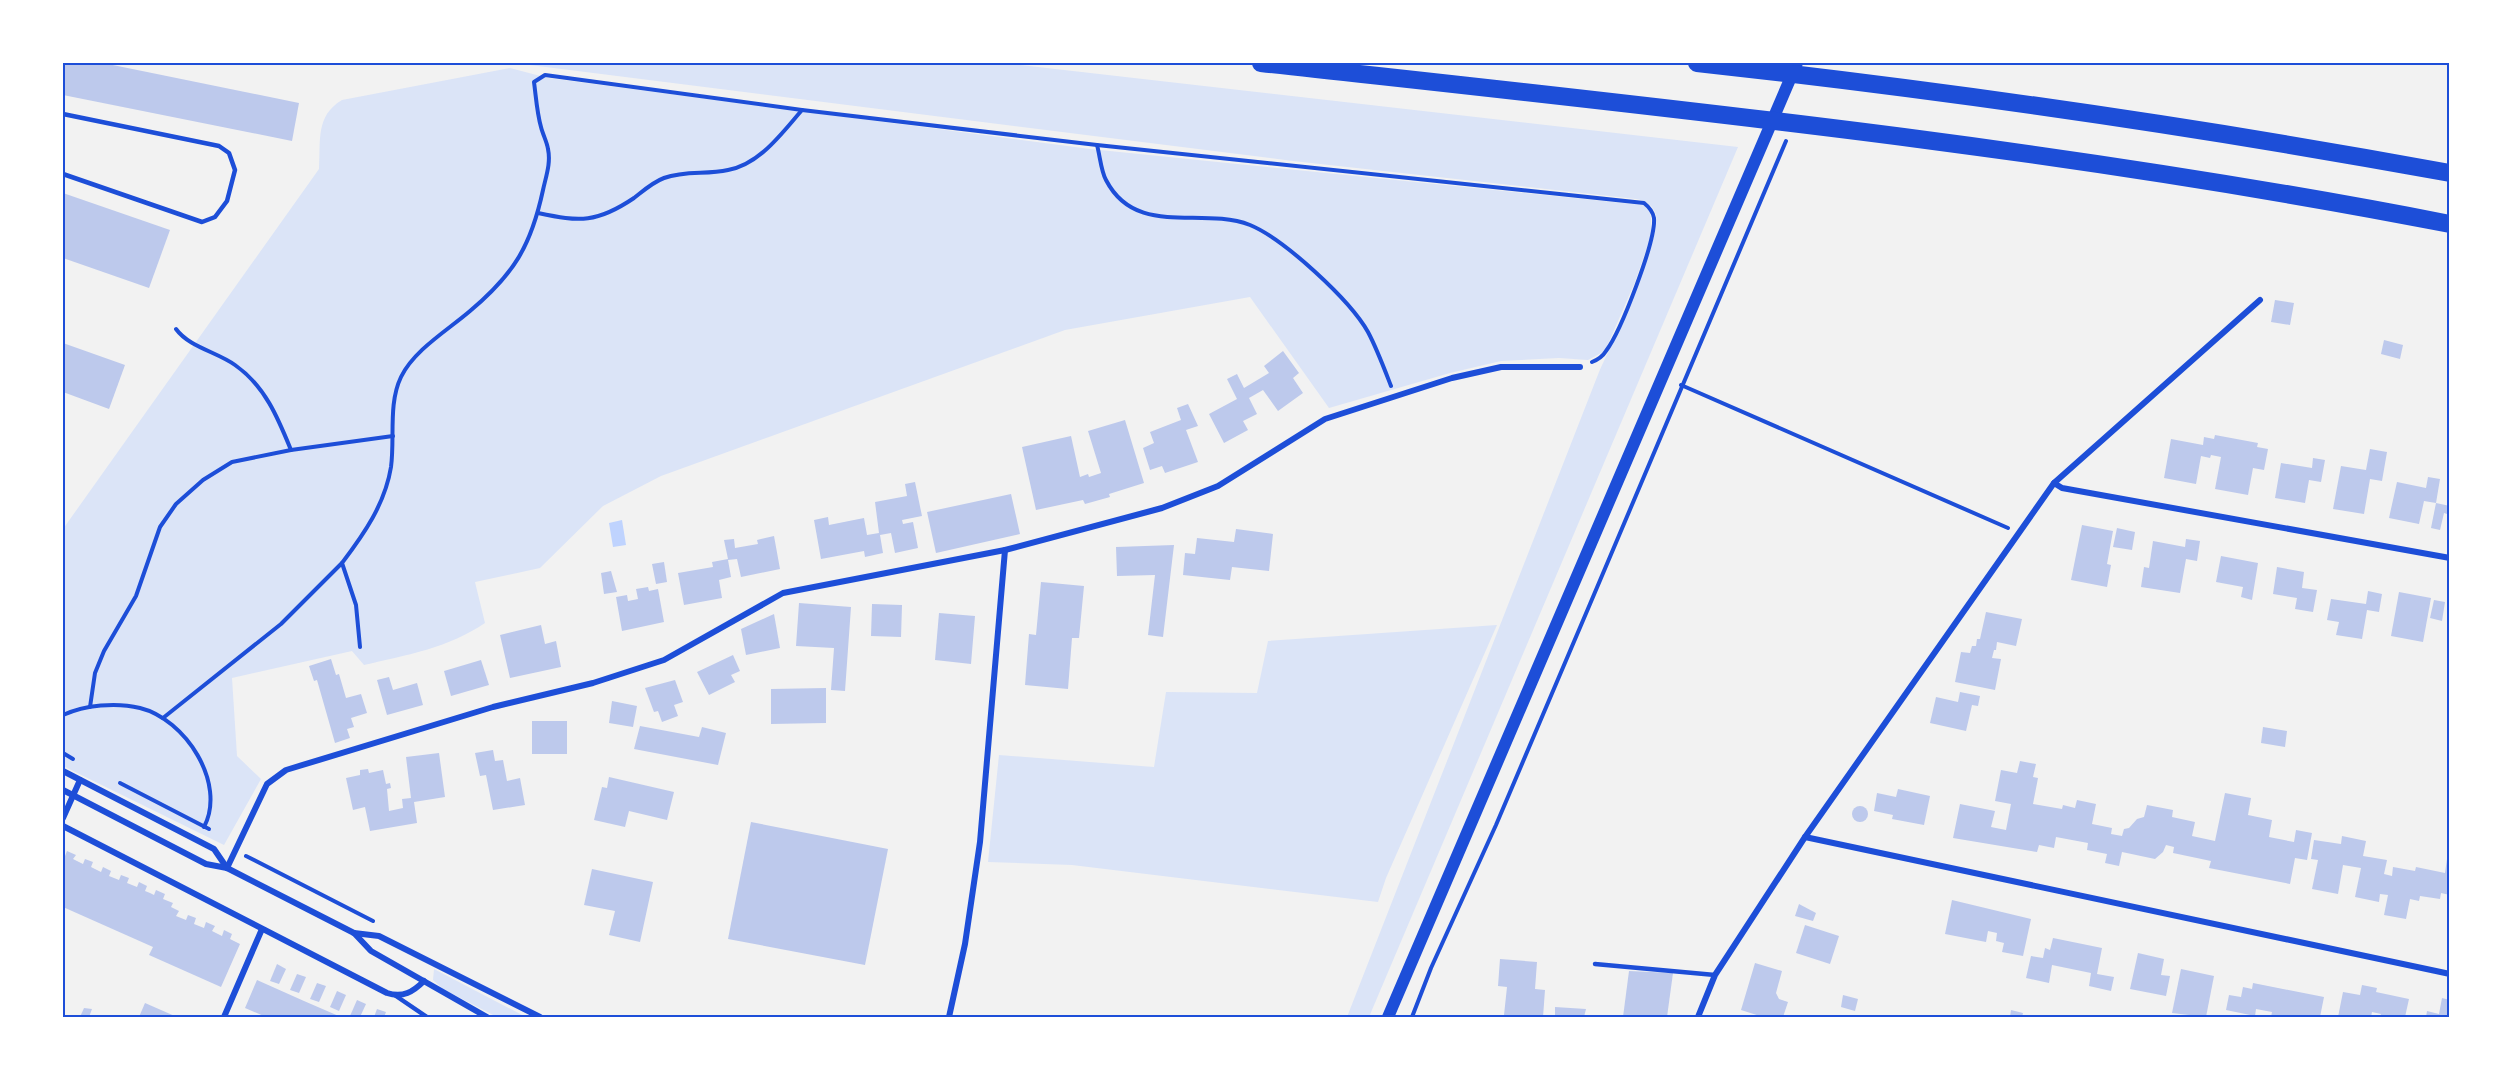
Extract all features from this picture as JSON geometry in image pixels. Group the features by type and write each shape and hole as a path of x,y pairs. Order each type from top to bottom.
{"highway":[{"path":"1261,63 1849,129 2190,178 2450,224"},
{"path":"1697,63 1836,79 2199,130 2450,173"}],"main road":[{"path":"1388,1017 1728,219 1797,63"}],"street":[{"path":"1698,1017 1716,975 1805,837 2017,532 2054,483 2260,300"},
{"path":"227,868 267,784 286,770 494,707 593,683 664,660 783,593 1005,550 1171,504 1218,486 1324,419 1394,396 1452,378 1501,367 1580,367"},
{"path":"2054,483 2062,488 2450,558"},
{"path":"949,1017 965,944 980,842 1005,550"},
{"path":"63,771 214,849 227,868"},
{"path":"63,818 80,780"},
{"path":"63,790 206,864 227,868 354,933 371,951 487,1017"},
{"path":"63,826 396,996 415,989 424,981"},
{"path":"1805,837 2450,974"},
{"path":"224,1017 262,929"},
{"path":"354,933 379,936 388,940 540,1017"}],"lane":[{"path":"63,114 219,146 229,153 235,170 227,201 215,217 202,222 63,174"},
{"path":"1595,964 1716,975"},
{"path":"396,996 427,1017"}],"path":[{"path":"163,718 281,624 342,563 366,532 380,504 391,468 394,400 401,376 428,344 503,281 523,253 538,213 549,167 548,150 541,127 534,82 545,75 802,110 1097,145 1644,203 1650,208 1654,217 1653,236 1627,308 1606,352 1596,361 1580,367"},
{"path":"538,213 569,220 600,217 621,207 661,179 680,172 729,170 756,158 802,110"},
{"path":"1412,1017 1787,140"},
{"path":"1097,145 1105,179 1120,201 1139,213 1173,218 1218,218 1251,226 1295,254 1344,300 1367,330 1383,363 1394,396"},
{"path":"176,329 182,338 235,365 253,381 276,412 291,450"},
{"path":"1682,385 2017,532"},
{"path":"90,707 95,673 104,651 136,596 160,527 176,504 203,480 232,462 291,450 393,436"},
{"path":"342,563 356,604 360,647"},
{"path":"63,715 90,707 114,705 140,708 163,718 188,741 204,768 211,800 210,816 201,834"}],"shaded area":[{"path":"514,63 1003,63 1738,147 1369,1017 1347,1017 1599,372 1644,268 1656,228 1656,215 1651,206 1636,199 1293,161"},
{"path":"510,68 548,78 1090,149 1643,205 1649,210 1651,236 1635,282 1605,351 1588,360 1559,358 1501,361 1450,373 1329,408 1250,297 1065,330 661,476 603,506 540,568 475,582 485,623 457,639 427,650 364,665 352,651 232,678 237,756 261,779 224,845 63,766 63,529 319,169 321,130 327,114 342,100"},
{"path":"1497,625 1386,878 1378,902 1072,865 988,862 999,755 1154,767 1166,692 1257,693 1268,641"},
{"path":"434,969 526,1017 497,1017 443,989 433,980"}],"water":[{"path":"622,520 626,545 613,547 609,523"}],"building":[{"path":"63,63 103,63 299,103 292,141 63,95"},
{"path":"63,193 170,230 149,288 63,258"},
{"path":"2275,300 2294,303 2290,325 2271,322"},
{"path":"2384,340 2403,345 2400,359 2381,354"},
{"path":"63,343 125,365 109,409 63,392"},
{"path":"1283,351 1299,373 1293,378 1303,393 1278,411 1263,390 1249,398 1257,414 1243,421 1248,430 1224,443 1209,414 1237,399 1227,379 1237,374 1244,388 1269,373 1264,366"},
{"path":"1188,404 1198,426 1186,430 1198,462 1165,473 1162,466 1150,470 1143,448 1154,443 1150,432 1181,420 1177,408"},
{"path":"1125,420 1144,483 1085,504 1083,500 1036,510 1022,447 1071,436 1080,477 1088,474 1089,477 1101,473 1088,431"},
{"path":"2215,435 2258,443 2257,447 2268,449 2264,470 2253,468 2248,495 2215,489 2221,457 2201,456 2196,484 2164,478 2171,439 2203,445 2204,437 2214,439"},
{"path":"2370,449 2387,452 2382,481 2370,479 2364,514 2333,509 2341,466 2366,470"},
{"path":"2313,458 2325,460 2321,482 2309,480 2305,503 2275,498 2281,463 2312,468"},
{"path":"2428,477 2440,479 2436,503 2424,501 2419,524 2389,518 2397,482 2426,488"},
{"path":"915,482 922,516 902,520 903,524 913,522 918,548 895,553 891,533 880,535 883,553 865,557 864,551 821,559 814,520 828,517 829,525 864,518 867,535 879,533 875,502 907,496 905,484"},
{"path":"1011,494 1020,534 936,553 927,512"},
{"path":"2436,503 2450,506 2450,515 2444,513 2440,530 2431,528"},
{"path":"2082,525 2113,531 2107,564 2111,565 2107,587 2071,580"},
{"path":"2117,528 2135,532 2132,550 2113,547"},
{"path":"1236,529 1273,534 1269,571 1232,567 1230,580 1183,575 1185,553 1195,554 1197,538 1234,542"},
{"path":"774,536 780,569 741,577 737,559 728,560 731,577 719,580 722,598 684,605 678,573 713,567 712,562 728,559 724,540 734,539 735,548 758,544 757,540"},
{"path":"2186,539 2200,541 2197,561 2186,559 2180,593 2141,587 2144,567 2149,568 2153,541 2185,547"},
{"path":"1174,545 1163,637 1148,635 1155,575 1117,576 1116,547"},
{"path":"2221,556 2258,563 2252,600 2241,597 2243,587 2216,582"},
{"path":"664,562 667,582 656,584 652,564"},
{"path":"2277,567 2304,572 2302,588 2317,590 2313,612 2295,609 2297,598 2273,594"},
{"path":"611,571 617,592 604,594 601,573"},
{"path":"1041,582 1084,586 1079,638 1072,638 1068,689 1025,685 1029,634 1036,635"},
{"path":"648,587 649,591 658,589 664,622 622,631 616,597 627,595 628,601 638,599 636,589"},
{"path":"2368,591 2382,594 2379,612 2367,610 2362,639 2336,635 2339,622 2327,620 2331,599 2366,604"},
{"path":"2399,592 2431,598 2423,642 2391,636"},
{"path":"2434,600 2445,602 2442,621 2430,618"},
{"path":"799,603 851,607 845,691 831,690 834,648 796,646"},
{"path":"872,604 902,605 901,637 871,636"},
{"path":"1986,612 2022,619 2016,646 1997,642 1992,658 2001,659 1995,690 1955,682 1961,652 1970,653 1972,646 1976,646 1977,639 1980,639"},
{"path":"939,613 975,616 971,664 935,660"},
{"path":"774,614 780,648 746,655 741,629"},
{"path":"541,625 545,644 556,641 561,667 510,678 500,635"},
{"path":"733,655 740,671 731,675 735,682 709,695 697,672"},
{"path":"331,659 336,675 339,674 346,698 361,694 367,713 351,718 354,727 347,729 350,738 335,743 317,680 314,681 309,666"},
{"path":"481,660 489,685 451,696 444,671"},
{"path":"389,677 393,690 417,683 423,705 387,715 377,680"},
{"path":"675,680 683,702 674,705 678,716 662,722 658,711 654,712 645,688"},
{"path":"826,688 826,723 771,724 771,689"},
{"path":"1960,692 1980,696 1978,706 1972,705 1966,731 1930,723 1936,697 1958,702"},
{"path":"612,701 637,706 633,727 609,723"},
{"path":"532,721 567,721 567,754 532,754"},
{"path":"640,726 699,737 702,727 726,733 718,765 634,749"},
{"path":"2263,727 2287,731 2285,747 2261,743"},
{"path":"493,750 495,761 503,760 507,781 520,778 525,805 493,810 486,775 480,776 475,753"},
{"path":"439,753 445,797 414,802 417,823 370,831 365,807 353,810 346,778 360,775 360,770 368,769 369,773 383,770 386,784 390,783 391,788 387,789 389,811 403,808 402,799 411,798 406,757"},
{"path":"2020,761 2036,764 2033,777 2038,778 2033,804 2062,809 2063,805 2075,808 2077,800 2096,804 2092,824 2112,828 2111,834 2122,836 2124,829 2129,828 2137,819 2144,817 2147,805 2173,810 2172,817 2195,822 2192,836 2215,841 2225,793 2251,798 2248,815 2272,820 2269,837 2294,842 2296,830 2312,833 2307,860 2295,858 2290,884 2209,868 2211,861 2173,853 2174,847 2166,845 2163,852 2155,859 2122,852 2119,866 2105,863 2107,854 2087,850 2088,843 2056,837 2054,848 2039,845 2037,852 1953,838 1960,804 1995,811 1991,827 2006,830 2011,804 1995,801 2001,770 2017,773"},
{"path":"609,777 674,792 667,820 629,811 625,827 594,820 602,787 607,788"},
{"path":"1898,789 1930,796 1924,825 1892,819 1893,815 1874,811 1877,793 1896,797"},
{"path":"1860,806 1866,808 1868,814 1866,820 1860,822 1854,820 1852,814 1854,808"},
{"path":"751,822 888,849 865,965 728,939"},
{"path":"2342,836 2366,841 2363,856 2387,860 2384,874 2392,876 2393,867 2415,871 2416,867 2445,873 2447,859 2450,860 2450,895 2441,893 2440,899 2420,896 2419,901 2410,899 2406,919 2384,915 2388,895 2380,894 2379,902 2355,897 2361,868 2343,865 2338,894 2312,889 2318,860 2311,859 2314,840 2341,844"},
{"path":"67,851 76,855 73,859 83,864 85,859 93,862 91,867 101,872 103,867 111,871 109,876 119,880 121,875 129,878 127,883 137,887 139,882 147,886 145,891 154,895 156,890 165,894 163,899 173,903 171,907 179,911 176,916 186,920 188,915 196,918 194,924 204,928 206,922 215,926 212,931 222,936 224,930 232,934 230,939 240,944 221,987 149,955 153,947 63,907 63,861"},
{"path":"592,869 653,882 640,942 609,935 615,911 584,905"},
{"path":"1952,900 2031,919 2023,956 2002,952 2004,943 1996,941 1997,933 1988,931 1986,942 1945,934"},
{"path":"1799,904 1816,913 1813,921 1795,916"},
{"path":"1805,925 1839,936 1830,964 1796,953"},
{"path":"2053,938 2102,948 2097,974 2114,977 2111,991 2089,986 2091,973 2052,965 2049,983 2026,978 2031,956 2043,958 2045,948 2050,950"},
{"path":"2138,953 2164,959 2161,975 2170,976 2166,996 2130,989"},
{"path":"1500,959 1537,962 1535,989 1545,990 1543,1017 1504,1015 1507,987 1498,986"},
{"path":"1755,963 1782,971 1776,993 1779,999 1788,1002 1783,1017 1763,1017 1741,1010"},
{"path":"277,964 286,969 279,984 270,981"},
{"path":"2181,969 2214,976 2206,1017 2172,1013"},
{"path":"1629,971 1673,973 1667,1017 1623,1017"},
{"path":"297,974 306,977 299,993 290,990"},
{"path":"257,980 341,1017 266,1017 245,1008"},
{"path":"317,983 326,986 319,1002 310,999"},
{"path":"2253,983 2324,997 2320,1017 2271,1017 2272,1012 2256,1009 2255,1016 2226,1010 2229,995 2241,997 2243,987 2252,989"},
{"path":"2362,985 2377,988 2376,992 2409,999 2405,1017 2380,1017 2381,1014 2372,1012 2371,1017 2338,1017 2343,992 2360,995"},
{"path":"337,991 346,995 339,1011 330,1007"},
{"path":"1843,995 1858,999 1855,1011 1841,1007"},
{"path":"2442,998 2450,1000 2450,1017 2426,1017 2427,1011 2439,1014"},
{"path":"357,1000 366,1004 360,1017 350,1016"},
{"path":"145,1003 177,1017 139,1017"},
{"path":"1555,1007 1586,1009 1584,1017 1555,1017"},
{"path":"84,1008 92,1009 89,1017 80,1017"},
{"path":"377,1009 386,1012 384,1017 374,1017"},
{"path":"2011,1010 2023,1013 2022,1017 2010,1017"}]}
